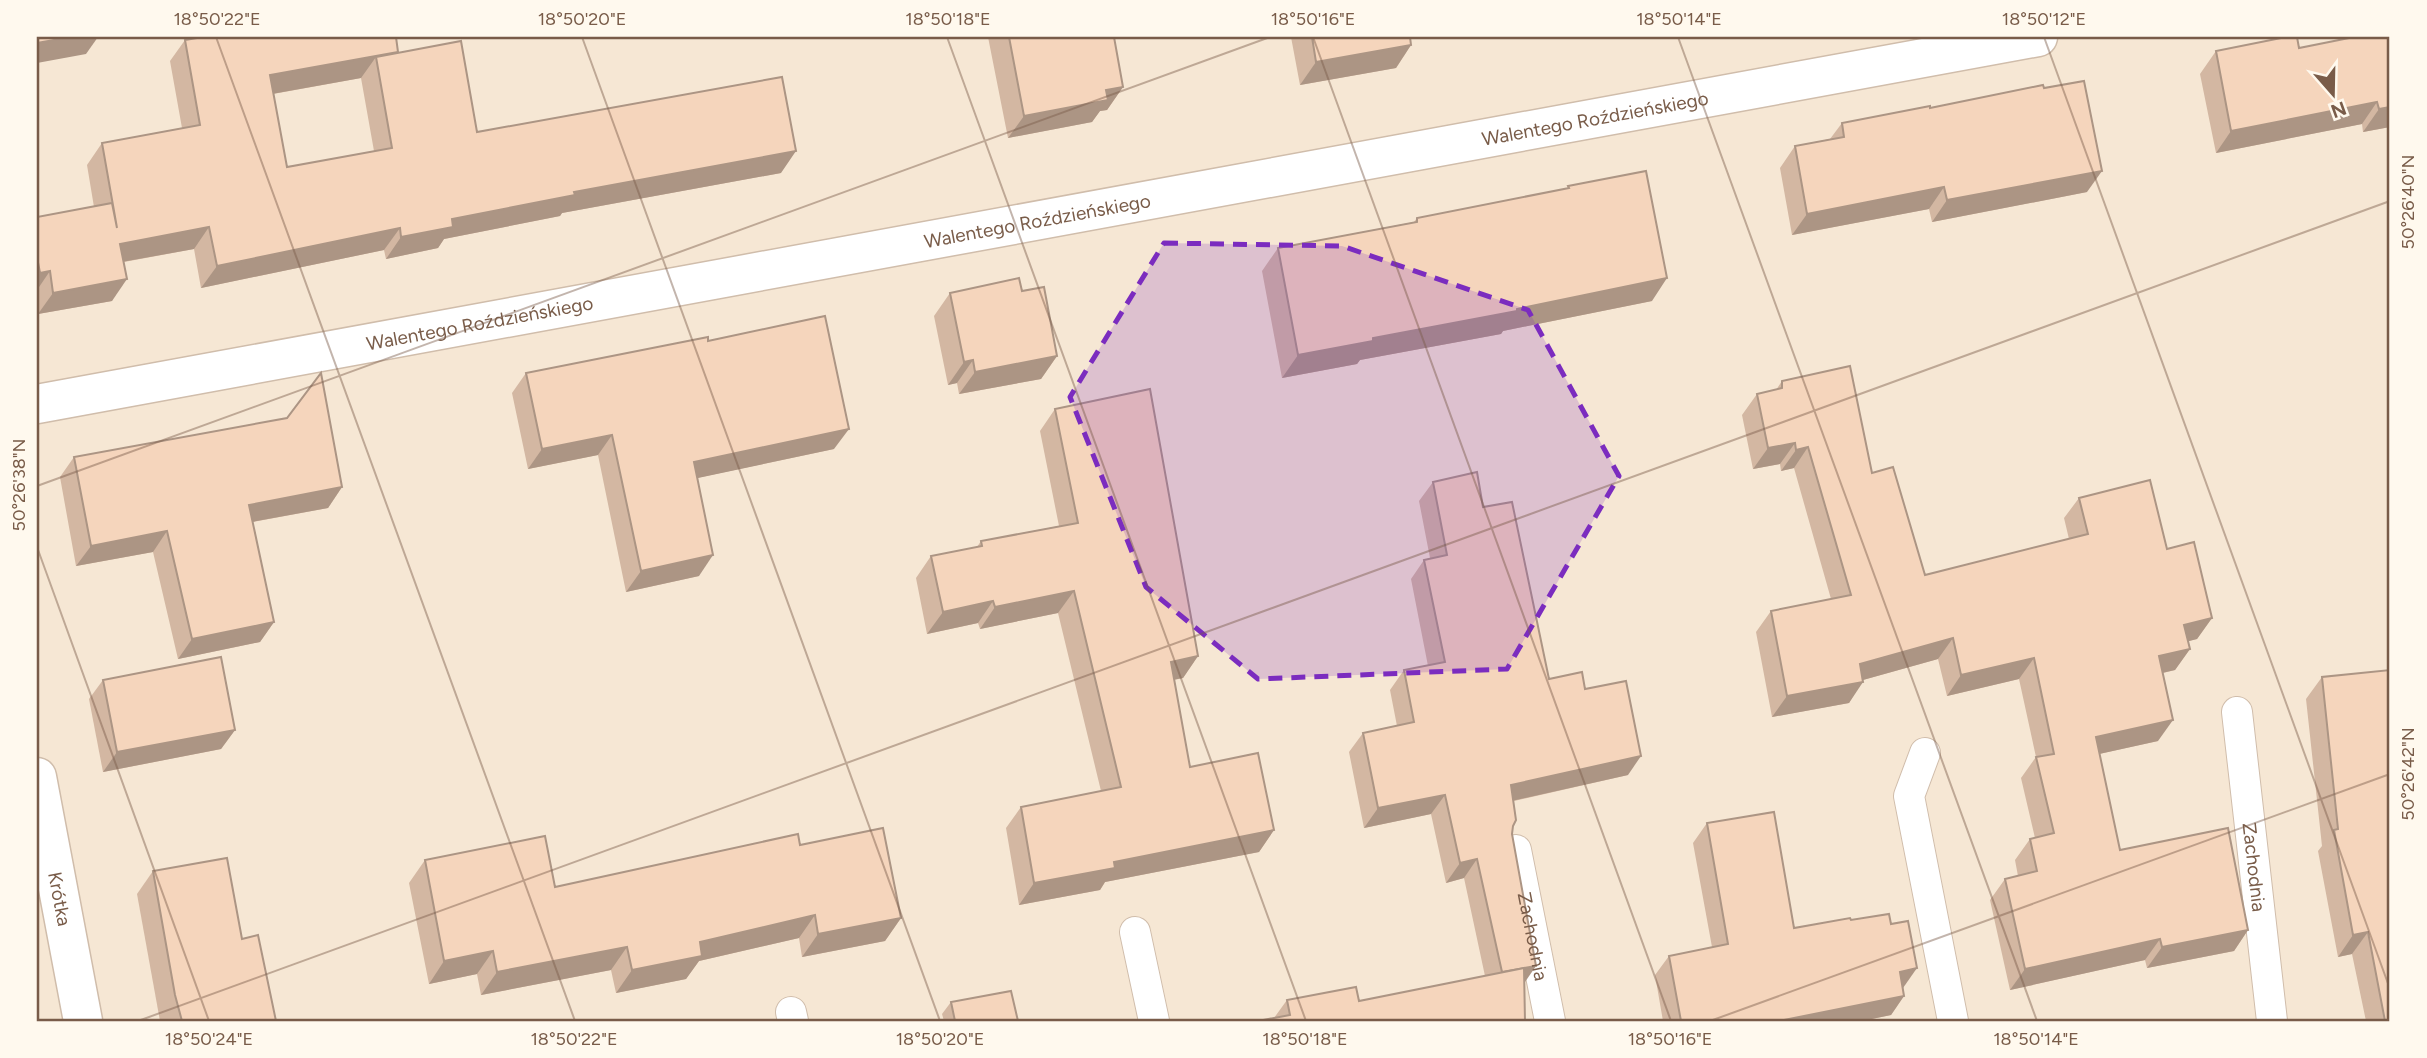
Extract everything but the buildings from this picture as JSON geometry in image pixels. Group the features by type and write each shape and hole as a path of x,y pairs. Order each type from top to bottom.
{"street":[{"name":"Walentego Roździeńskiego","path":"37,404 2038,37"},
{"name":"Krótka","path":"37,777 47,883 83,1021"}],"lane":[{"name":"Zachodnia","path":"2237,712 2272,1021"},
{"path":"1925,753 1909,796 1953,1021"},
{"name":"Zachodnia","path":"1516,850 1550,1021"},
{"path":"1135,932 1154,1021"}],"highlighted area":[{"path":"1164,243 1342,246 1528,310 1619,476 1507,669 1258,679 1146,587 1070,397"}],"shaded area":[{"path":"37,37 2390,37 2390,1021 37,1021"}]}
